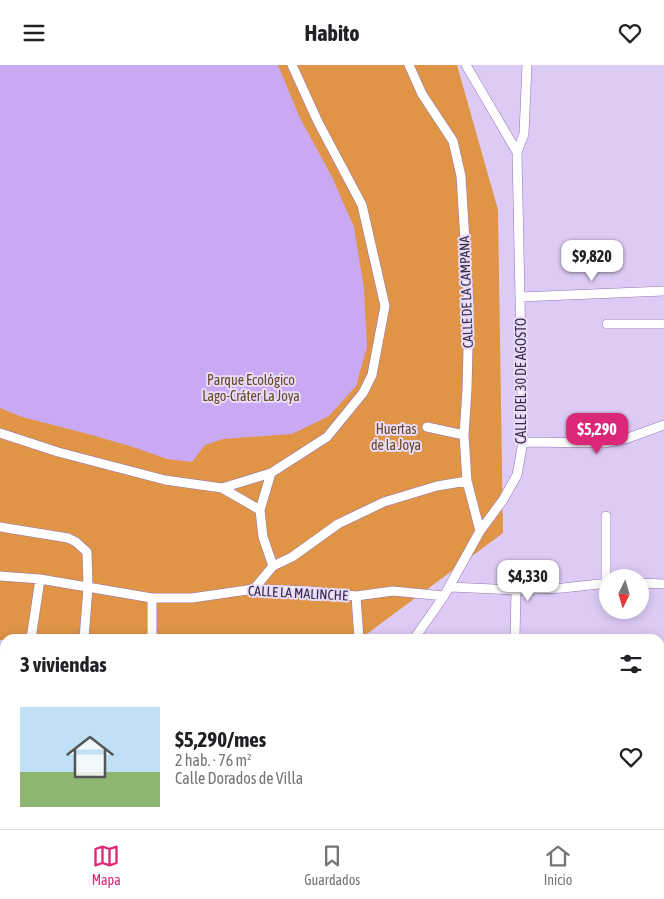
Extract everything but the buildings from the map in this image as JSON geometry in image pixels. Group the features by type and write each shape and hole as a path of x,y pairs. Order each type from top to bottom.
{"street":[{"path":"0,433 58,452 165,480 222,487 271,473 327,437 363,393 372,375 385,306 362,205 318,122 292,65"},
{"name":"CALLE DE LA CAMPANA","path":"409,65 422,94 453,141 461,176 469,307 468,389 464,435 467,481 480,531"},
{"path":"466,65 517,152"},
{"path":"517,152 524,134 527,65"},
{"name":"CALLE DEL 30 DE AGOSTO","path":"417,634 450,587 480,531 503,500 517,475 523,442 517,152"},
{"path":"520,297 664,291"},
{"path":"608,324 664,324"},
{"path":"523,442 605,443 628,438 664,425"},
{"path":"427,427 464,435"},
{"path":"271,473 260,510 263,537 273,567"},
{"path":"254,589 273,567 292,557 338,524 384,503 437,487 467,481"},
{"path":"222,487 260,510"},
{"path":"606,516 607,569"},
{"path":"0,527 68,538 76,542 87,552 88,587 84,634"},
{"name":"CALLE LA MALINCHE","path":"0,576 40,579 152,598 192,598 254,589 309,591 356,596 393,591 444,596"},
{"path":"32,634 40,579"},
{"path":"649,583 664,584"},
{"path":"450,587 516,591 599,584"},
{"path":"515,634 516,591"},
{"path":"356,596 359,634"},
{"path":"152,598 152,634"}],"green space":[{"name":"Parque Ecológico Lago-Cráter La Joya","path":"0,65 457,65 498,210 503,533 367,634 0,634"}],"shaded area":[{"path":"0,65 278,65 300,118 332,177 354,227 364,289 367,347 356,386 329,416 292,434 223,439 205,445 192,462 167,459 133,447 22,417 0,408"}],"park label":[{"name":"Huertas de la Joya","path":"396,437"}]}
